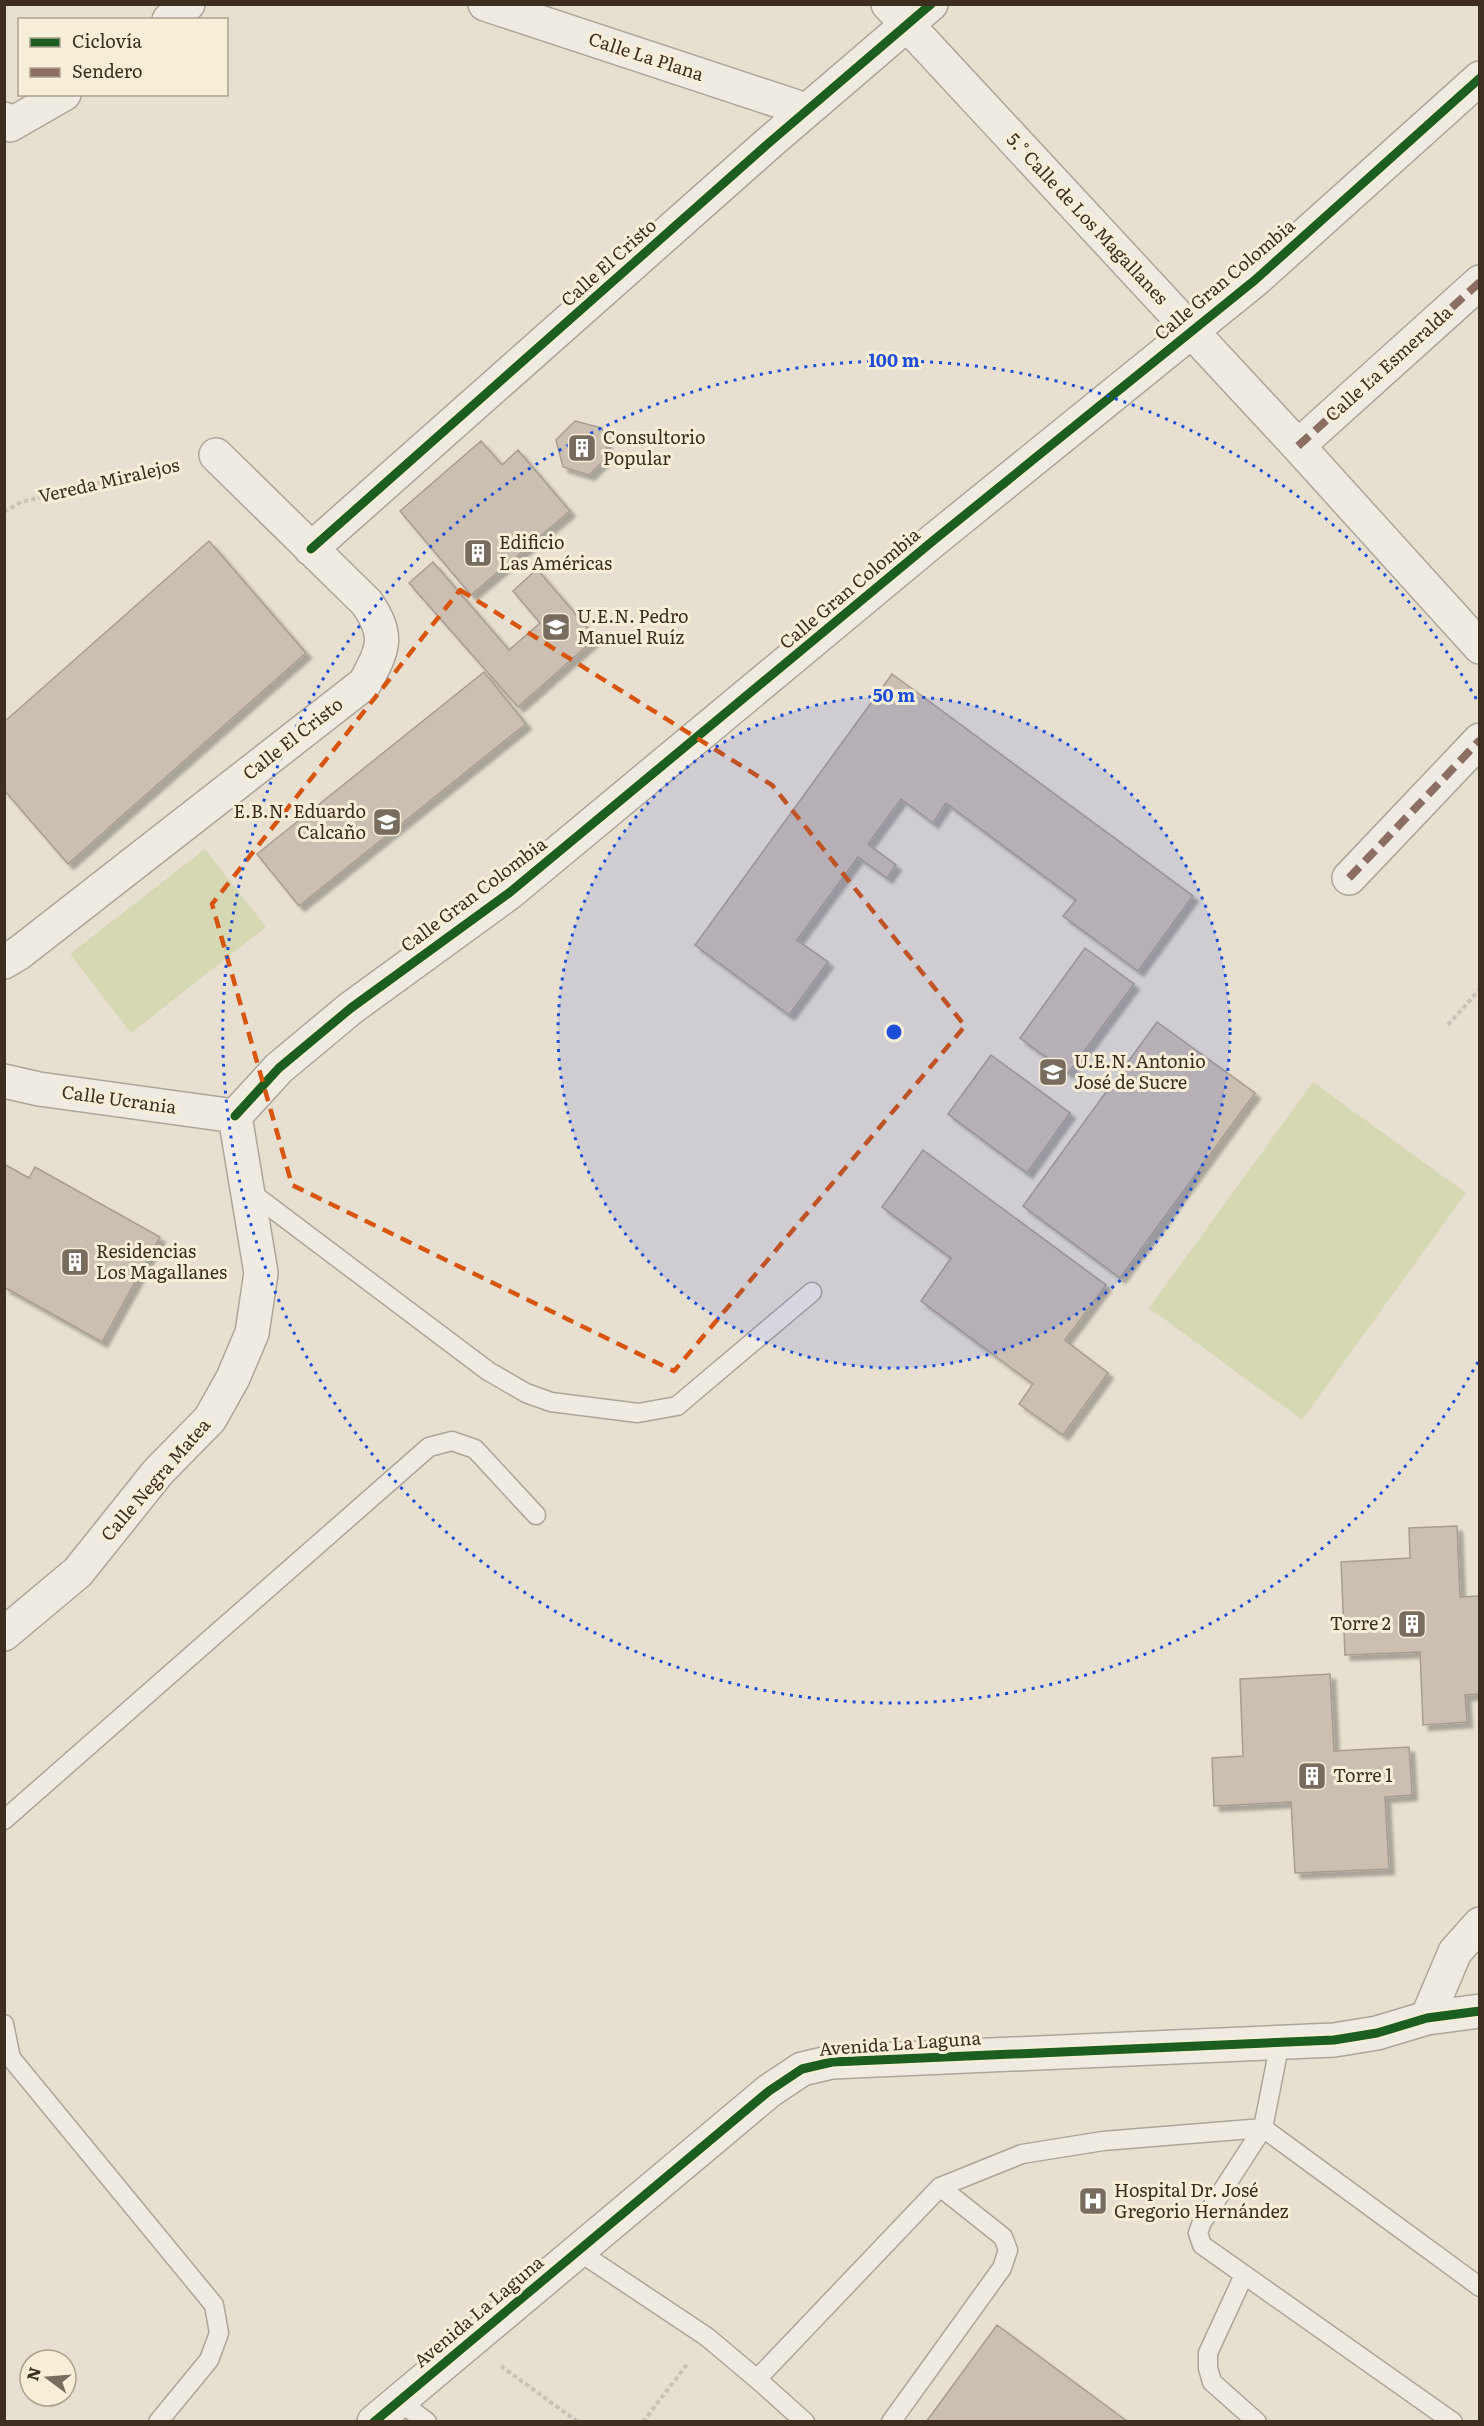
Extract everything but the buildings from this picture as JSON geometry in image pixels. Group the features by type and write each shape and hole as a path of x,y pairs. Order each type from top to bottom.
{"street":[{"path":"171,18 188,4"},
{"name":"Calle La Plana","path":"485,4 806,110"},
{"name":"Calle El Cristo","path":"311,549 806,110 909,11"},
{"name":"5.° Calle de Los Magallanes","path":"909,11 1191,331 1479,647"},
{"name":"Calle Gran Colombia","path":"235,1116 279,1068 351,1008 509,893 934,540 1255,280 1479,78"},
{"path":"7,122 60,96"},
{"name":"Calle La Esmeralda","path":"1298,446 1479,282"},
{"name":"Calle El Cristo","path":"4,962 19,953 365,683 378,658 382,637 380,622 367,603 216,455"},
{"path":"1349,878 1479,740"},
{"name":"Calle Ucrania","path":"4,1081 39,1089 235,1116"},
{"name":"Calle Negra Matea","path":"4,1634 78,1572 158,1472 210,1419 233,1378 252,1333 261,1273 235,1116"},
{"path":"1427,2018 1455,1952 1479,1924"},
{"name":"Avenida La Laguna","path":"387,2411 769,2091 802,2069 832,2062 1334,2040 1377,2033 1427,2018 1479,2011"}],"lane":[{"path":"249,1191 488,1371 526,1393 551,1402 638,1413 677,1406 812,1292"},
{"path":"4,1820 429,1447 452,1441 475,1449 536,1515"},
{"path":"4,2024 11,2058 214,2305 219,2333 209,2360 158,2421"},
{"path":"1280,2042 1263,2128 1202,2222 1198,2233 1202,2245 1453,2421"},
{"path":"757,2379 940,2187 1023,2154 1103,2141 1263,2128 1479,2287"},
{"path":"891,2421 1002,2268 1008,2250 1003,2237 940,2187"},
{"path":"578,2251 707,2337 805,2421"},
{"path":"1244,2275 1208,2353 1208,2368 1212,2382 1257,2421"},
{"path":"387,2411 427,2421"}],"path":[{"path":"1448,1025 1479,989"},
{"path":"643,2421 707,2337"},
{"path":"468,2343 578,2421"}],"highlighted area":[{"path":"460,590 772,785 965,1026 674,1371 292,1185 212,904"}],"green space":[{"path":"205,849 266,927 131,1033 70,954"},
{"path":"1313,1082 1466,1193 1302,1420 1149,1308"}],"marked path":[{"path":"1298,446 1480,282"},
{"path":"1349,878 1480,740"}],"cycle path":[{"path":"311,549 770,142 931,4"},
{"path":"235,1116 279,1068 351,1008 509,893 934,540 1255,280 1480,78"},
{"path":"374,2422 769,2091 802,2069 832,2062 1334,2040 1377,2033 1427,2018 1480,2011"}],"place":[{"name":"Consultorio Popular","path":"582,448"},
{"name":"Edificio Las Américas","path":"478,553"},
{"name":"U.E.N. Pedro Manuel Ruíz","path":"556,627"},
{"name":"E.B.N. Eduardo Calcaño","path":"387,822"},
{"name":"U.E.N. Antonio José de Sucre","path":"1053,1072"},
{"name":"Residencias Los Magallanes","path":"75,1262"},
{"name":"Torre 2","path":"1412,1624"},
{"name":"Torre 1","path":"1312,1776"},
{"name":"Hospital Dr. José Gregorio Hernández","path":"1093,2201"}]}
